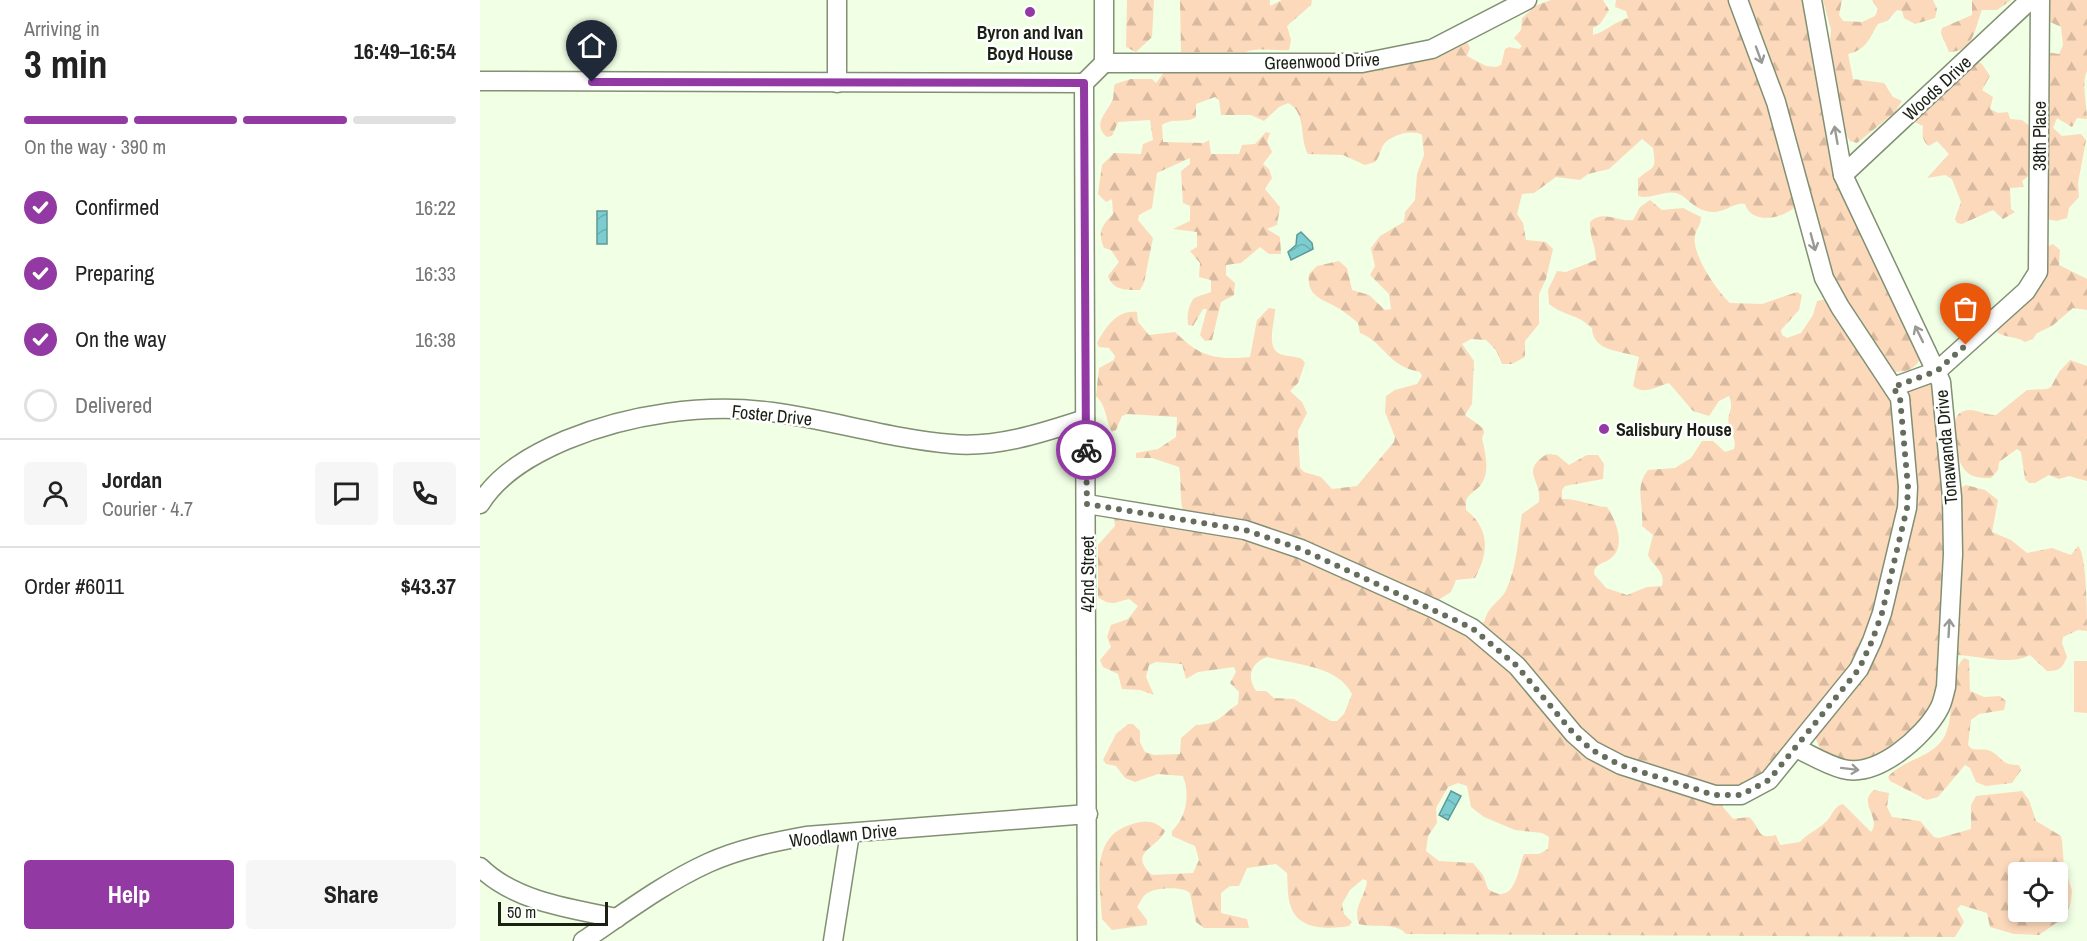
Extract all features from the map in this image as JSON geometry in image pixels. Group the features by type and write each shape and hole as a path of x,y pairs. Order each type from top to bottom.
{"street":[{"path":"837,0 837,83"},
{"path":"480,81 1084,83 1104,63 1104,0"},
{"name":"Greenwood Drive","path":"1104,63 1362,63 1386,60 1432,49 1527,0"},
{"path":"1087,504 1245,530 1301,549 1436,609 1472,628 1517,666 1574,734 1592,750 1620,765 1714,795 1741,795 1769,780 1859,669 1882,613 1907,508 1908,487 1900,398 1840,307 1824,278 1776,102 1738,0"},
{"name":"Tonawanda Drive","path":"1796,748 1843,769 1865,770 1885,762 1930,723 1941,706 1946,687 1953,554 1952,497 1941,382 1844,175 1812,0"},
{"name":"Woods Drive","path":"1844,175 2030,0"},
{"name":"38th Place","path":"1937,371 2026,291 2038,272 2040,0"},
{"name":"42nd Street","path":"1084,83 1088,941"},
{"path":"1893,387 1937,371"},
{"name":"Foster Drive","path":"480,504 500,478 551,447 609,426 683,412 770,412 951,444 1001,442 1085,419"},
{"name":"Woodlawn Drive","path":"583,941 616,918 708,863 735,853 806,836 1088,814"},
{"path":"833,941 850,833"},
{"path":"480,867 490,877 526,894 572,909 616,918"}],"green space":[{"path":"1127,0 1154,0 1152,37 1136,52 1126,47"},
{"path":"1180,0 1270,0 1270,6 1282,0 1312,0 1311,5 1287,26 1291,40 1289,50 1181,52"},
{"path":"1551,0 1603,0 1609,10 1600,24 1593,28 1593,35 1628,18 1626,11 1615,7 1616,0 1732,0 1764,84 1796,206 1784,214 1769,218 1754,215 1745,204 1737,204 1713,212 1700,209 1676,193 1638,196 1638,179 1654,165 1653,148 1642,139 1609,169 1588,174 1580,180 1556,177 1534,193 1522,194 1517,214 1523,223 1526,240 1546,242 1553,249 1546,279 1539,294 1539,324 1525,341 1525,357 1512,364 1502,364 1496,350 1486,340 1471,339 1462,344 1474,361 1472,404 1465,415 1483,428 1482,438 1486,462 1483,481 1466,500 1466,510 1480,525 1485,550 1475,578 1456,580 1451,592 1435,602 1183,510 1179,467 1152,458 1136,458 1136,453 1158,449 1176,437 1177,417 1127,414 1122,416 1116,430 1112,432 1102,404 1096,396 1099,368 1114,360 1115,356 1109,348 1099,347 1097,343 1104,331 1123,313 1137,312 1138,322 1149,335 1175,332 1192,347 1209,355 1227,358 1250,357 1257,320 1269,308 1275,309 1272,336 1274,348 1283,355 1300,358 1305,363 1298,383 1290,391 1302,402 1307,413 1298,431 1300,468 1304,472 1321,477 1332,489 1357,486 1394,442 1395,437 1385,412 1386,396 1395,390 1417,384 1422,376 1420,372 1393,360 1375,342 1360,333 1358,323 1317,296 1310,288 1309,274 1317,266 1339,261 1347,268 1352,290 1369,295 1385,310 1391,309 1389,294 1370,275 1375,266 1371,248 1380,236 1404,222 1405,212 1415,200 1417,174 1424,155 1422,135 1408,133 1392,138 1384,144 1375,162 1365,165 1343,155 1308,154 1298,113 1288,103 1279,107 1264,121 1251,115 1221,115 1219,100 1215,97 1196,104 1196,117 1171,121 1162,125 1163,142 1204,143 1209,140 1211,154 1239,154 1242,145 1255,144 1266,132 1270,133 1267,141 1272,152 1263,164 1269,169 1272,178 1265,189 1280,207 1277,225 1267,229 1280,237 1281,254 1269,254 1260,247 1241,263 1226,265 1226,275 1235,283 1234,295 1221,302 1212,340 1205,341 1200,335 1207,309 1203,309 1193,326 1188,325 1188,314 1194,298 1211,292 1211,280 1199,277 1200,263 1190,251 1197,247 1197,232 1173,229 1190,221 1190,206 1183,203 1181,171 1190,164 1190,158 1157,173 1152,208 1139,215 1138,220 1153,238 1144,283 1140,290 1125,290 1117,287 1113,285 1108,276 1119,262 1111,250 1104,248 1101,237 1103,225 1113,214 1112,199 1106,202 1098,194 1102,165 1114,153 1141,154 1143,144 1153,140 1150,120 1118,122 1112,136 1107,137 1102,132 1100,127 1102,118 1113,99 1115,84 1131,79 1152,79 1156,83 1165,71 1363,71 1421,59 1466,40 1470,48 1467,56 1486,66 1496,67 1501,65 1505,49 1509,47 1519,49 1522,46 1514,38 1521,30 1522,18 1531,10 1529,8"},
{"path":"1745,0 1805,0 1828,131 1921,357 1909,370 1892,371 1828,274"},
{"path":"1823,0 1842,0 1839,15 1843,21 1862,22 1875,16 1878,9 1872,0 1933,0 1937,9 1935,18 1915,24 1904,18 1902,11 1897,10 1887,21 1878,24 1864,46 1848,54 1853,79 1884,83 1893,97 1902,101 1895,112 1857,143 1850,141 1845,133 1830,42 1831,30"},
{"path":"1972,0 2011,0 1997,10 1982,10 1969,43 1958,51 1949,52 1941,33 1942,28 1972,15"},
{"path":"2047,0 2087,0 2087,71 2084,87 2087,119 2077,118 2072,127 2057,118 2053,128 2062,136 2081,134 2086,140 2078,183 2079,197 2069,208 2067,218 2057,221 2045,219 2046,52 2059,54 2063,45 2061,27 2046,20"},
{"path":"1977,61 1982,64 1990,76 1982,90 1993,97 1990,109 1998,113 2008,112 2010,119 2022,120 2032,128 2032,173 2022,181 2024,187 2010,188 2011,209 2015,212 2003,219 1993,210 1962,224 1957,223 1955,219 1961,202 1952,179 1945,175 1927,178 1949,154 1937,141 1929,146 1923,137 1923,126 1913,121"},
{"path":"1650,200 1662,210 1683,208 1701,217 1695,235 1697,252 1712,281 1730,303 1762,304 1797,292 1802,295 1799,310 1781,330 1782,335 1787,338 1801,333 1813,315 1817,301 1826,299 1892,399 1900,502 1869,627 1851,665 1770,770 1741,786 1719,787 1622,758 1586,737 1476,625 1484,622 1489,610 1502,597 1507,588 1515,561 1522,514 1539,502 1534,466 1547,454 1557,455 1569,465 1587,455 1598,455 1604,464 1603,479 1565,486 1562,490 1562,499 1607,507 1618,533 1618,548 1610,559 1597,566 1594,574 1606,588 1627,595 1647,587 1662,586 1663,581 1661,573 1648,555 1653,535 1642,526 1640,490 1648,470 1675,468 1691,458 1702,441 1713,441 1725,452 1734,449 1734,440 1728,421 1731,405 1729,396 1719,401 1709,416 1693,411 1669,383 1646,390 1637,389 1633,386 1639,357 1602,346 1597,342 1592,328 1586,323 1549,304 1548,290 1557,271 1566,272 1596,260 1590,222 1600,216 1633,220 1640,207"},
{"path":"2053,244 2060,250 2059,265 2087,279 2087,310 2073,308 2052,326 2025,342 1997,332 1999,326 2042,284 2045,278 2045,248"},
{"path":"2070,360 2087,366 2087,481 2069,476 2059,479 2049,475 2035,483 2029,483 2025,479 2021,452 2017,449 1999,462 1998,470 1991,478 1976,477 1968,473 1960,462 1955,443 1954,425 1960,413 1973,410 1996,415 2027,390 2051,387 2059,372"},
{"path":"1932,383 1945,510 1936,692 1930,710 1915,726 1877,756 1867,761 1847,762 1821,751 1815,737 1857,677 1896,575 1905,396 1913,384"},
{"path":"1966,485 1985,490 1998,500 1992,532 2011,540 2027,553 2052,548 2071,555 2078,546 2081,551 2086,586 2087,631 2078,630 2063,637 2062,643 2067,657 2062,667 2057,670 2047,671 2030,655 2002,660 1952,655 1957,490"},
{"path":"1114,516 1263,541 1457,628 1488,648 1567,732 1721,800 1723,807 1733,819 1749,817 1765,836 1776,835 1780,845 1800,842 1824,824 1836,808 1843,804 1871,832 1874,821 1868,800 1874,790 1889,793 1887,807 1892,817 1920,821 1934,837 1939,838 1971,829 1971,805 1976,796 2022,791 2029,800 2036,821 2061,836 2064,862 2008,862 2008,922 2057,922 2039,935 2014,934 1990,927 1987,913 1961,905 1957,909 1964,922 1955,937 1406,934 1391,926 1359,924 1357,912 1367,881 1363,879 1350,890 1342,904 1344,914 1352,922 1349,926 1324,928 1301,921 1295,915 1289,899 1287,873 1276,864 1247,868 1239,886 1230,886 1221,893 1221,913 1247,919 1249,928 1204,928 1196,922 1190,893 1181,889 1168,888 1146,894 1137,907 1147,920 1147,925 1112,930 1102,919 1099,873 1105,847 1112,836 1123,827 1143,821 1154,823 1165,831 1143,856 1142,861 1152,875 1193,873 1199,860 1195,846 1172,836 1172,831 1181,819 1186,805 1183,776 1158,774 1135,782 1125,778 1116,766 1106,764 1103,760 1116,734 1128,724 1133,724 1140,731 1140,742 1145,752 1154,755 1180,754 1181,738 1196,725 1219,719 1238,704 1239,692 1230,683 1236,672 1234,667 1198,672 1186,679 1182,664 1156,662 1149,665 1146,677 1154,695 1140,690 1122,689 1118,674 1103,667 1100,660 1111,647 1107,637 1111,625 1128,619 1138,606 1129,599 1110,603 1098,597 1098,545 1115,526","holes":["1267,657 1314,668 1336,677 1352,694 1344,714 1337,721 1331,721 1294,699 1274,698 1266,691 1256,691 1251,680 1254,666","1458,783 1467,786 1471,807 1484,817 1515,830 1542,833 1549,837 1548,849 1539,854 1524,854 1514,884 1505,893 1497,893 1488,889 1483,875 1473,863 1439,861 1426,851 1428,836 1437,823 1436,808 1448,787"]},
{"path":"1964,658 1969,660 1970,691 1984,697 2000,696 2006,701 2004,710 1979,714 1971,720 1968,745 1972,749 1993,752 2008,764 2019,765 2021,770 2012,783 1986,786 1976,782 1970,768 1965,765 1938,797 1927,800 1890,781 1888,777 1902,766 1935,748 1941,741 1949,724 1955,674"},
{"path":"2074,661 2087,661 2087,713 2074,712"},
{"path":"2068,878 2072,890 2068,910"}],"water":[{"path":"597,211 607,211 607,244 597,244"},
{"path":"1301,232 1312,243 1313,249 1291,260 1288,252 1296,245 1297,235"},
{"path":"1451,791 1461,796 1448,820 1439,815"}],"way so far":[{"path":"1086,450 1087,504 1245,530 1301,549 1436,609 1472,628 1517,666 1574,734 1592,750 1620,765 1714,795 1741,795 1753,791 1769,780 1859,669 1882,613 1907,508 1908,487 1900,398 1893,387 1937,371 1966,345"}],"place":[{"name":"Byron and Ivan Boyd House","path":"1030,12"},
{"name":"Salisbury House","path":"1604,429"}],"route":[{"path":"592,82 1084,83 1086,450"}]}
